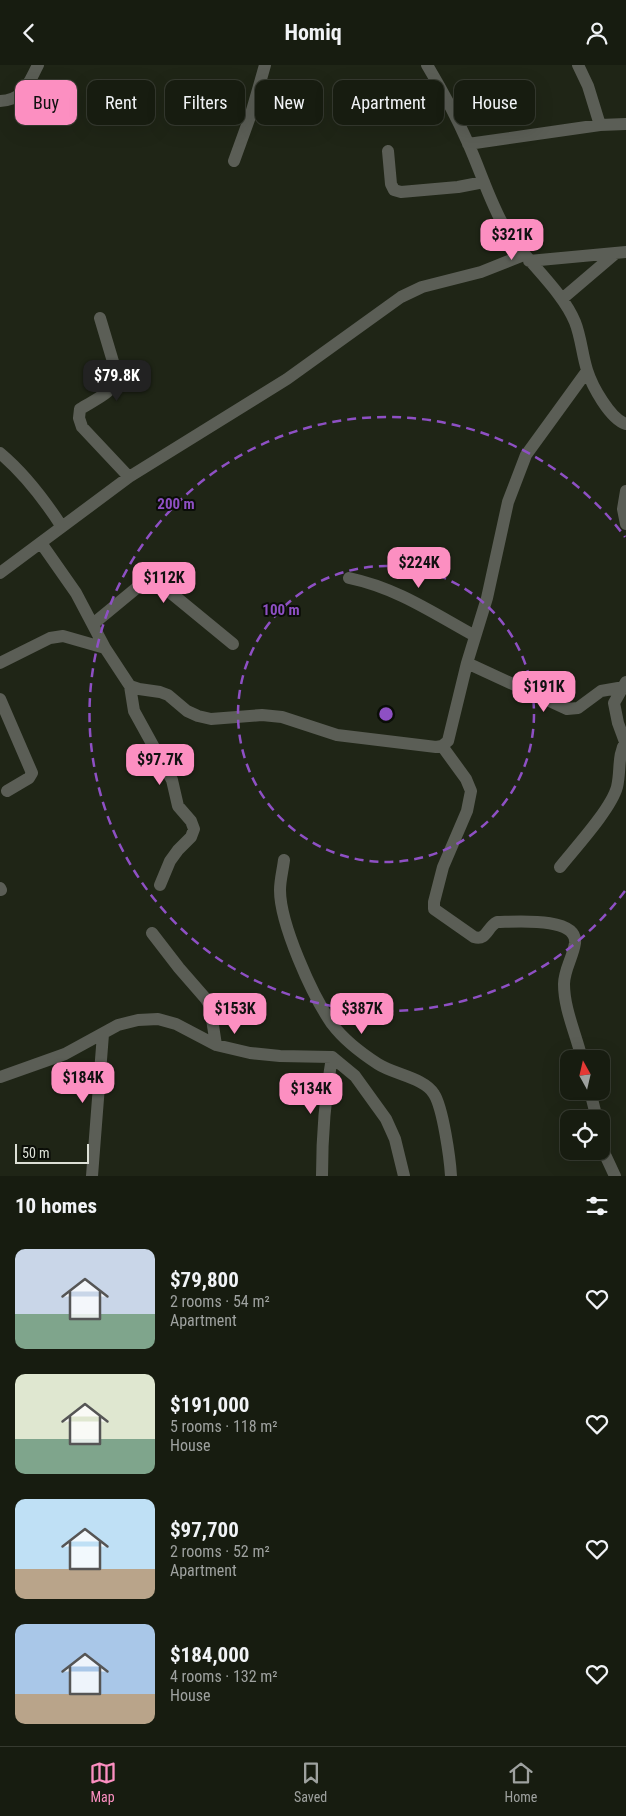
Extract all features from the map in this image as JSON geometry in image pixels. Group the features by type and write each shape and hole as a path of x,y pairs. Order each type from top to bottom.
{"street":[{"path":"0,101 16,98 24,92 38,65"},
{"path":"234,161 251,114 265,65"},
{"path":"427,65 468,144 506,229 527,258 562,299 576,324 587,371 607,408 620,422 626,424"},
{"path":"578,65 588,86 600,125"},
{"path":"468,144 600,125 626,124"},
{"path":"388,151 391,184 394,190 401,192 458,187 484,182"},
{"path":"0,573 129,477 286,379 401,297 422,287 527,258 621,252"},
{"path":"562,299 621,252"},
{"path":"100,318 117,375 116,382 112,389 80,409 79,418 82,427 129,477"},
{"path":"130,686 168,695 187,711 211,719 262,715 282,717 337,735 436,747 442,746 448,741 467,663 486,598 508,502 526,455 587,371"},
{"path":"0,453 16,466 44,499 62,527"},
{"path":"626,491 623,509 626,524"},
{"path":"41,543 76,593 105,648 130,686 134,711 172,780 178,807 191,821 194,829 191,837 170,861 160,885"},
{"path":"349,578 388,589 475,637"},
{"path":"92,624 139,586 151,582 160,584 233,644"},
{"path":"0,663 50,638 63,635 105,648"},
{"path":"467,663 567,709 578,708 602,691 625,684"},
{"path":"560,867 610,802 617,786 620,753 625,741 618,723 614,703 625,684"},
{"path":"0,699 32,773 29,778 7,791"},
{"path":"442,746 466,779 471,791 467,811 444,867 434,902 434,909 479,939 484,937 497,922 545,922 566,928 572,933 575,943 564,982 570,1016 579,1050"},
{"path":"284,859 280,889 283,917 316,997 333,1025 354,1047 379,1065 425,1085 434,1093 439,1106 451,1176"},
{"path":"152,933 210,1006 216,1045"},
{"path":"0,1077 65,1053 118,1025 138,1020 158,1019 176,1024 216,1045 250,1053 280,1056 332,1057 355,1076 386,1119 395,1139 404,1176"},
{"path":"92,1176 103,1034"},
{"path":"322,1176 325,1103 332,1057"},
{"path":"608,1160 615,1176"}]}
